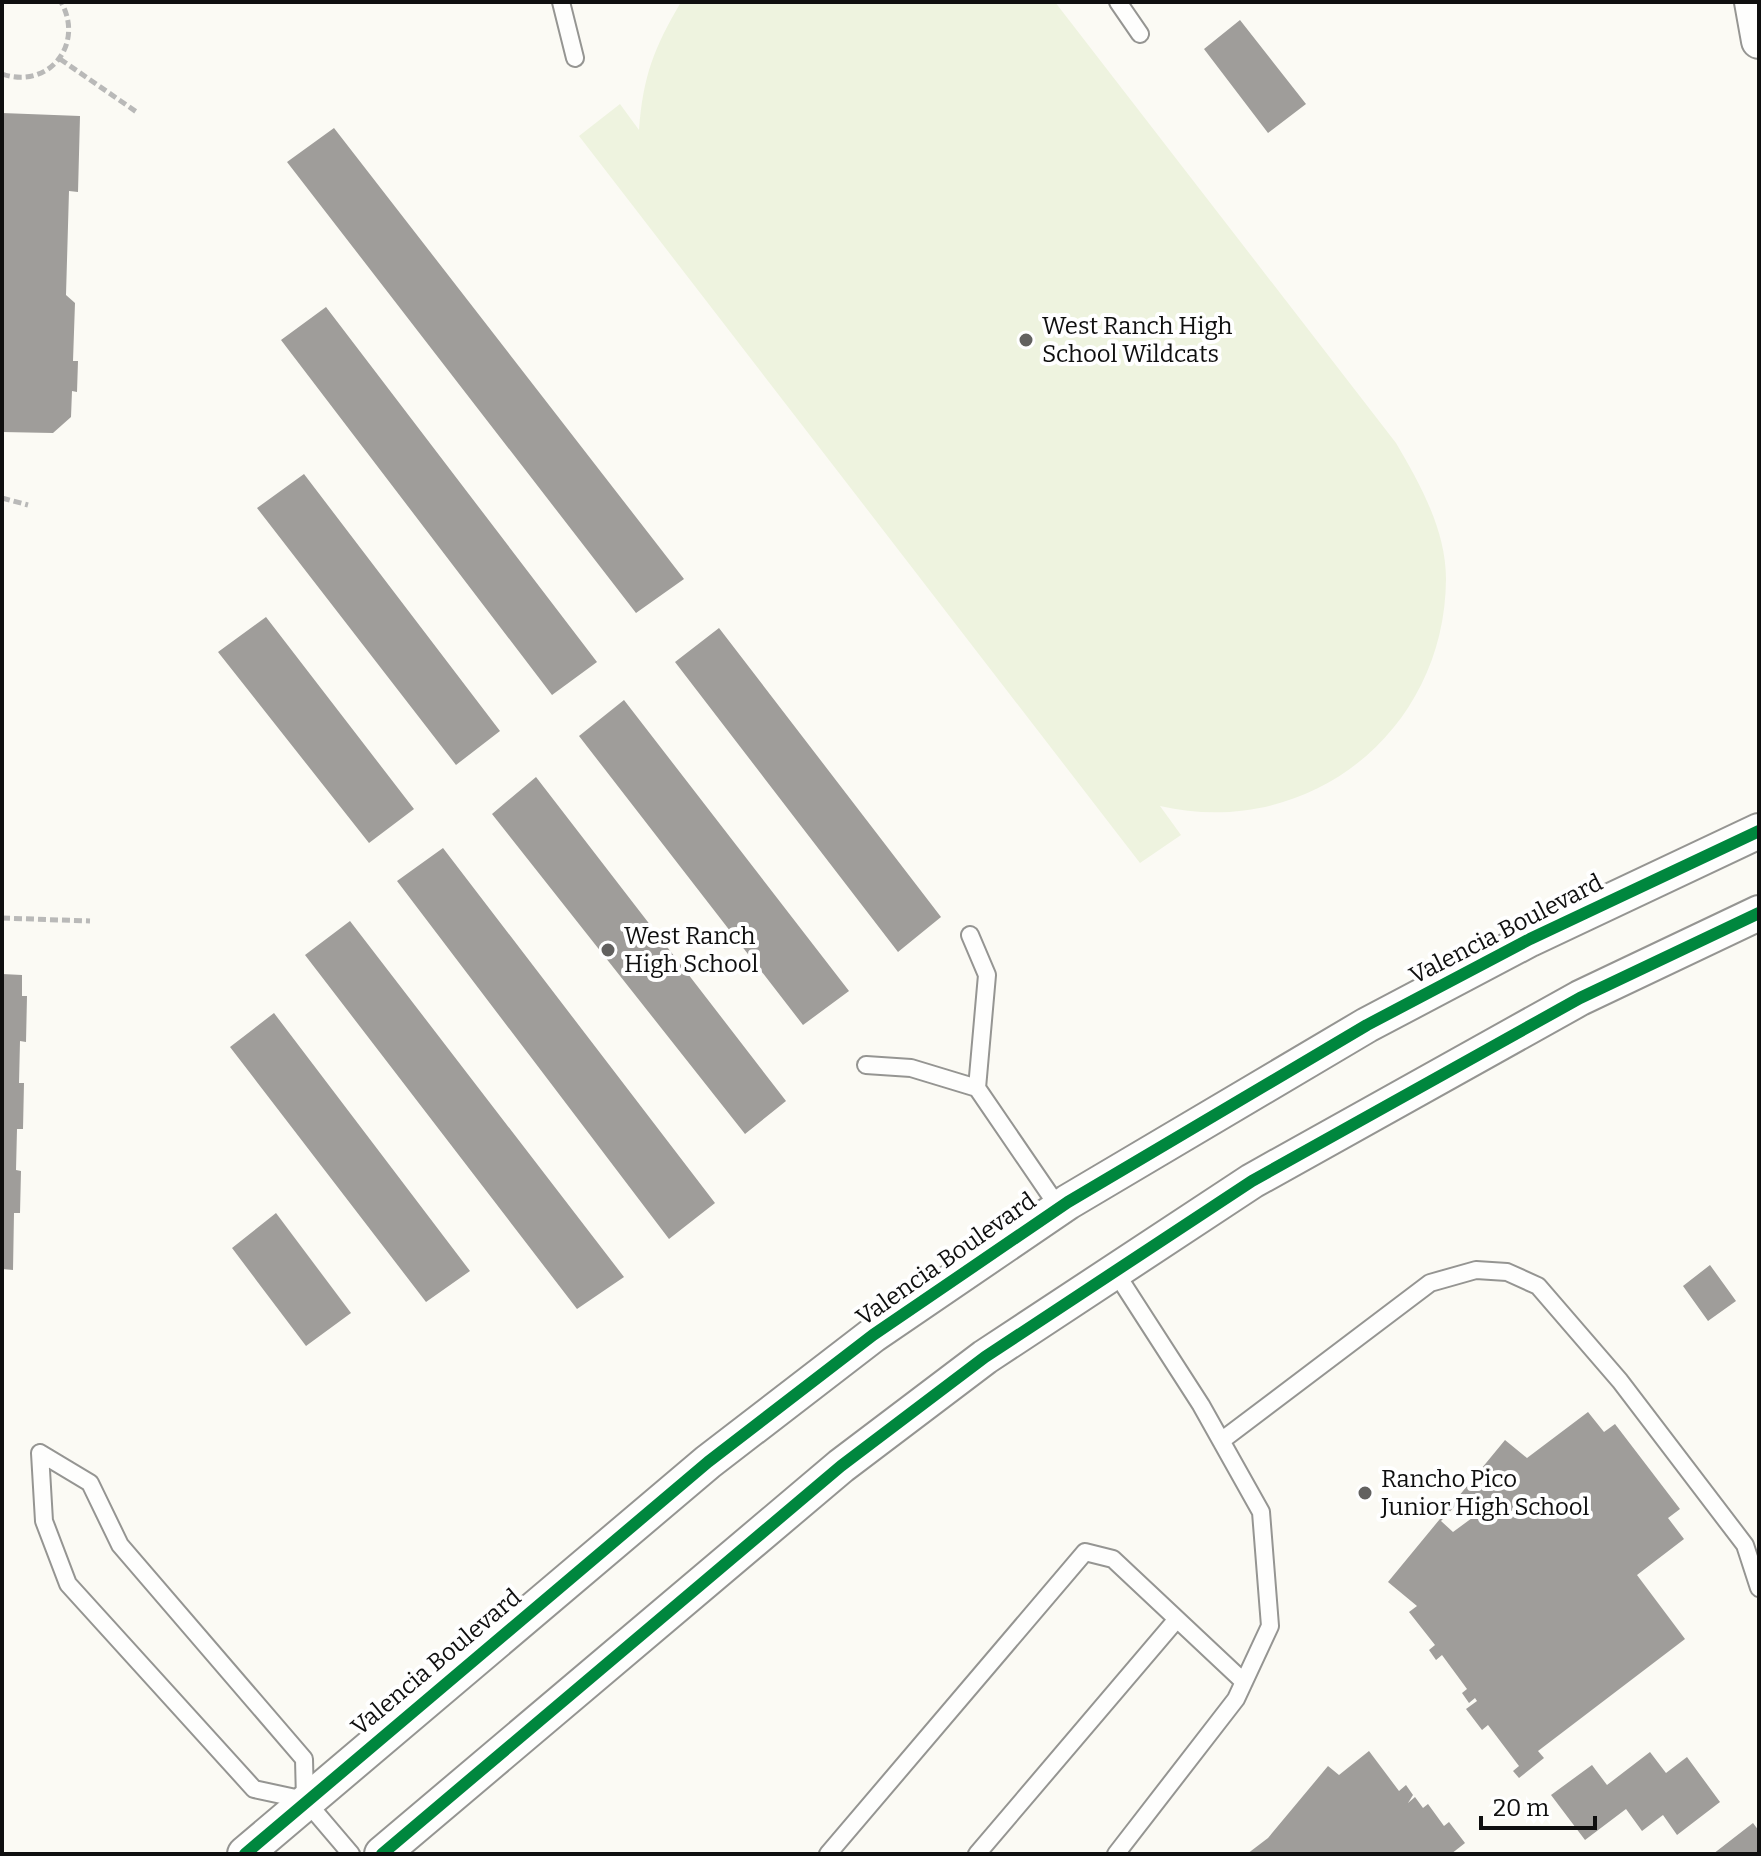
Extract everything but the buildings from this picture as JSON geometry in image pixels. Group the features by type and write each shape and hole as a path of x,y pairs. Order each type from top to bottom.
{"street":[{"path":"1752,2 1759,41"},
{"name":"Valencia Boulevard","path":"245,1854 305,1800 708,1462 873,1335 1059,1208 1367,1025 1530,939 1759,831"},
{"path":"382,1854 841,1466 985,1357 1252,1181 1444,1071 1580,998 1759,913"}],"lane":[{"path":"561,2 575,58"},
{"path":"1118,2 1140,34"},
{"path":"970,935 987,975 977,1088"},
{"path":"866,1065 911,1068 977,1088 1059,1208"},
{"path":"1114,1270 1221,1441 1261,1512 1270,1626 1236,1699 1116,1854"},
{"path":"1221,1441 1430,1283 1476,1270 1507,1272 1538,1286 1620,1381 1745,1545 1759,1588"},
{"path":"305,1800 304,1759 120,1545 90,1483 40,1453 44,1521 68,1584 254,1789 305,1800 351,1854"},
{"path":"828,1854 1085,1552 1113,1559 1244,1682"},
{"path":"977,1854 1177,1619"}],"path":[{"path":"2,74 19,79 35,77 60,59 70,30 61,2"},
{"path":"60,59 138,113"},
{"path":"2,498 28,505"},
{"path":"2,918 90,921"}],"green space":[{"path":"681,2 1055,2 1396,443 1437,525 1446,579 1439,634 1422,684 1394,727 1358,763 1315,789 1267,806 1215,812 1160,806 1181,835 1140,863 579,136 620,104 639,130 643,94 651,63"}],"cycle path":[{"path":"245,1854 708,1462 873,1335 1068,1202 1367,1025 1530,939 1759,831"},
{"path":"382,1854 841,1466 985,1357 1252,1181 1580,998 1759,913"}],"place":[{"name":"West Ranch High School Wildcats","path":"1026,340"},
{"name":"West Ranch High School","path":"608,950"},
{"name":"Rancho Pico Junior High School","path":"1365,1493"}]}
